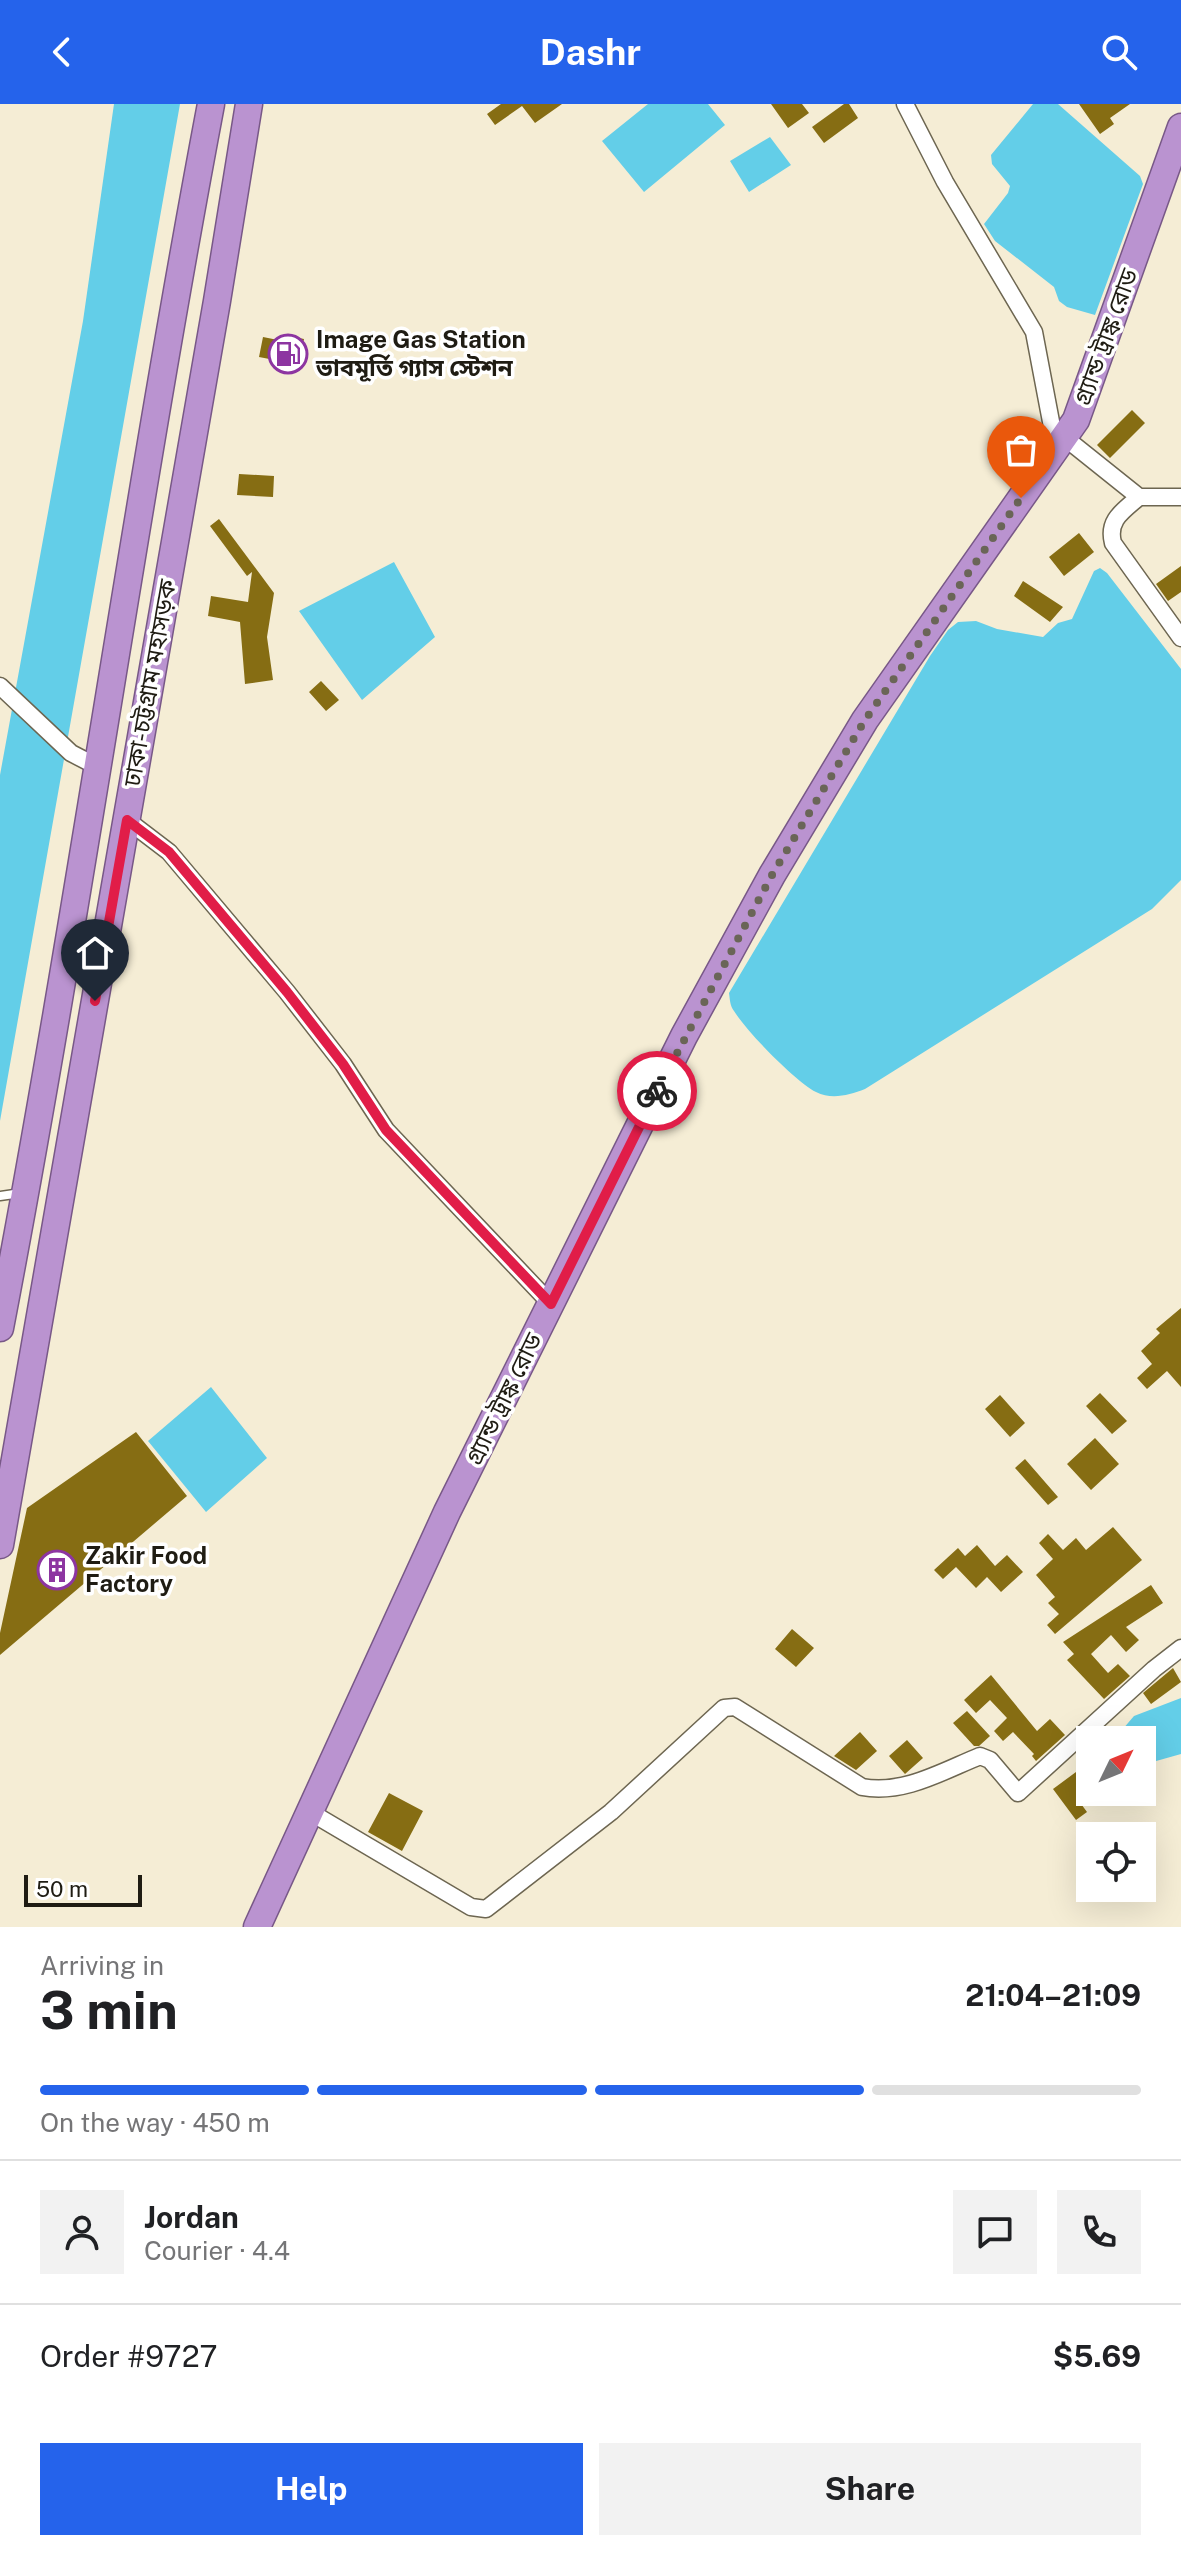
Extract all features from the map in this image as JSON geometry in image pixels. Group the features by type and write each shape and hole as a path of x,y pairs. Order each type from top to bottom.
{"highway":[{"name":"ঢাকা-চট্টগ্রাম মহাসড়ক","path":"0,1328 26,1192 124,596 211,104"},
{"name":"ঢাকা-চট্টগ্রাম মহাসড়ক","path":"0,1545 249,104"},
{"name":"গ্র্যান্ড ট্রাঙ্ক রোড","path":"257,1927 447,1512 684,1036 772,875 865,720 1076,420 1181,127"}],"street":[{"path":"905,104 945,182 1034,332 1060,442 1139,497 1181,497"},
{"path":"1139,497 1114,522 1110,531 1113,543 1181,638"},
{"path":"0,686 71,753 98,767"},
{"path":"127,820 169,852 287,992 343,1064 386,1130 551,1304"},
{"path":"310,1812 471,1907 486,1909 611,1812 724,1708 735,1707 862,1787 879,1791 894,1789 980,1756 990,1760 1018,1793 1181,1648"}],"lane":[{"path":"0,1196 26,1192"}],"water":[{"path":"114,104 180,104 0,1121 0,775 83,321"},
{"path":"648,104 708,104 725,125 644,192 602,141"},
{"path":"1033,104 1058,104 1140,176 1143,184 1095,315 1067,307 1059,301 1054,287 995,241 984,224 1010,186 992,164 991,155"},
{"path":"770,137 791,165 749,192 730,161"},
{"path":"394,562 435,637 362,700 299,611"},
{"path":"1100,568 1181,669 1181,880 1152,909 865,1089 834,1096 816,1092 784,1067 749,1031 733,1009 729,993 948,630 958,622 976,621 997,629 1043,637 1058,623 1072,619 1094,571"},
{"path":"211,1387 267,1458 206,1512 148,1441"},
{"path":"1181,1698 1181,1754 1156,1761 1156,1726 1125,1726 1134,1716"}],"building":[{"path":"501,104 562,104 535,123 522,106 495,125 487,114"},
{"path":"771,104 802,104 809,113 788,128"},
{"path":"844,104 849,104 858,118 824,143 812,127"},
{"path":"1079,104 1130,104 1110,118 1114,124 1100,134"},
{"path":"289,336 304,339 297,371 284,368 285,362 259,357 263,337 288,342"},
{"path":"1132,410 1145,423 1110,458 1097,445"},
{"path":"239,474 274,476 273,497 237,495"},
{"path":"219,519 274,593 267,637 273,680 245,684 240,622 208,616 211,596 248,602 252,572 247,576 210,526"},
{"path":"1079,533 1094,552 1064,576 1049,557"},
{"path":"1181,566 1181,592 1168,601 1156,584"},
{"path":"1023,581 1063,607 1050,622 1014,596"},
{"path":"321,681 339,700 326,711 309,692"},
{"path":"1181,1308 1181,1387 1167,1371 1147,1389 1137,1378 1152,1364 1141,1351 1160,1333 1156,1329"},
{"path":"1100,1393 1127,1421 1112,1434 1086,1406"},
{"path":"1000,1395 1025,1423 1010,1437 985,1409"},
{"name":"Zakir Food Factory","path":"136,1432 187,1496 0,1655 0,1633 27,1508"},
{"path":"1095,1438 1119,1464 1091,1490 1067,1464"},
{"path":"1025,1459 1058,1497 1048,1505 1015,1468"},
{"path":"1113,1527 1142,1560 1055,1634 1047,1625 1059,1614 1048,1603 1055,1597 1036,1575 1053,1559 1039,1543 1048,1534 1063,1550 1076,1538 1086,1550"},
{"path":"977,1545 995,1566 1007,1555 1023,1572 1001,1592 987,1577 976,1588 956,1567 943,1579 934,1570 958,1548 965,1556"},
{"path":"1151,1585 1163,1603 1126,1627 1139,1640 1126,1652 1111,1635 1091,1654 1108,1673 1118,1664 1130,1676 1104,1699 1067,1660 1074,1654 1063,1642"},
{"path":"792,1629 814,1648 796,1667 775,1649"},
{"path":"1173,1668 1181,1682 1151,1704 1143,1693"},
{"path":"991,1675 1037,1731 1050,1719 1065,1735 1036,1761 1032,1756 1034,1754 1013,1732 1003,1741 994,1731 1007,1718 990,1700 976,1713 964,1700"},
{"path":"967,1711 990,1736 979,1746 974,1746 953,1723"},
{"path":"860,1732 877,1751 856,1770 834,1756"},
{"path":"907,1740 923,1758 905,1774 889,1756"},
{"path":"1076,1772 1076,1806 1083,1806 1087,1812 1076,1820 1053,1789"},
{"path":"389,1793 423,1811 402,1851 368,1832"}],"way so far":[{"path":"657,1091 772,875 865,720 1021,498"}],"place":[{"name":"Image Gas Station ভাবমূর্তি গ্যাস স্টেশন","path":"288,354"},
{"name":"Zakir Food Factory","path":"57,1570"}],"route":[{"path":"95,1001 127,820 169,852 287,992 343,1064 386,1130 551,1304 657,1091"}]}
